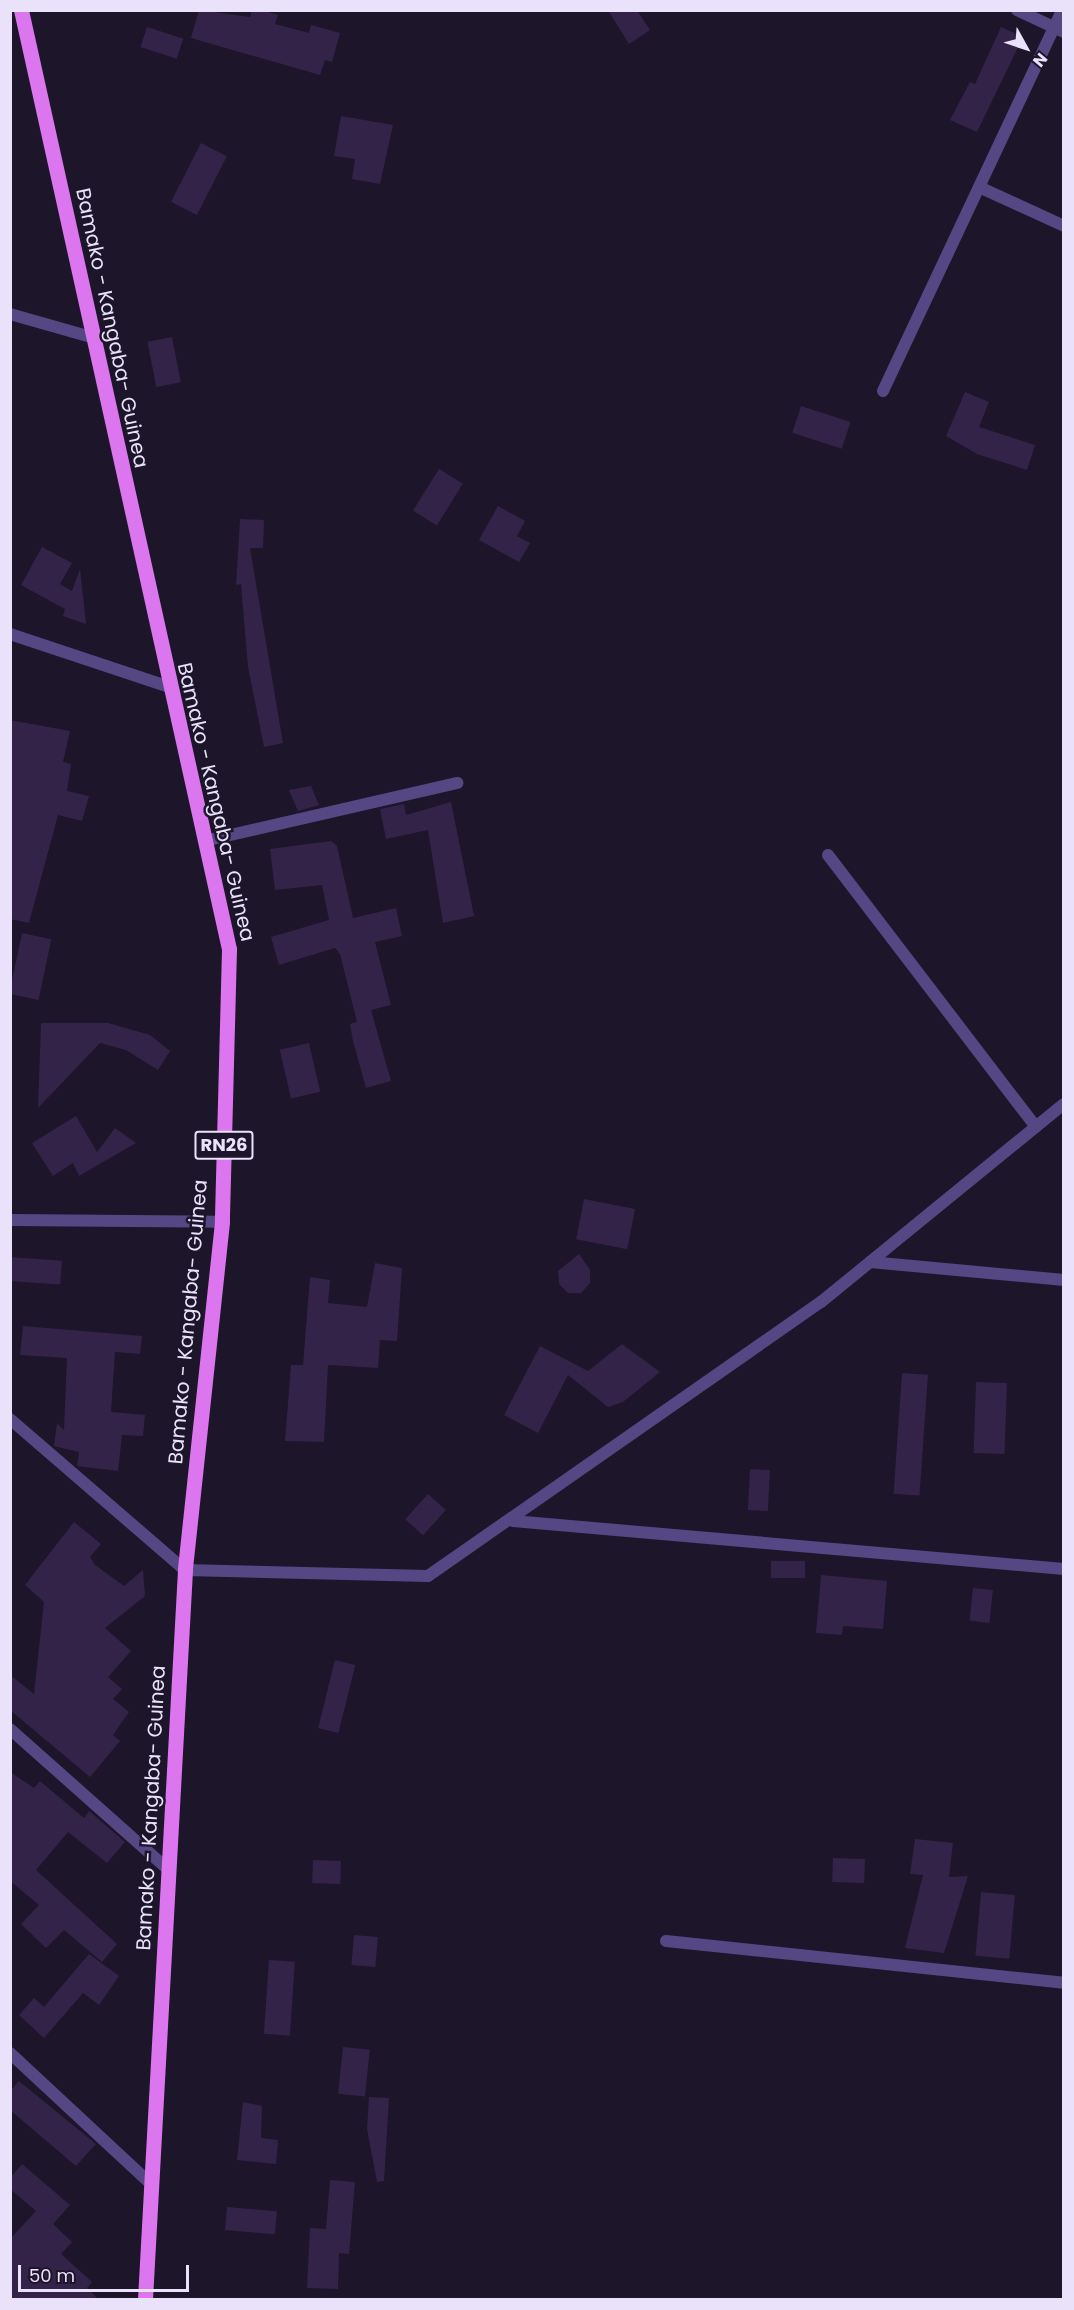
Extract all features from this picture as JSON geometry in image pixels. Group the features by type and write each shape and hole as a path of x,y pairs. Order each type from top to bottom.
{"main road":[{"name":"Bamako - Kangaba- Guinea","path":"21,10 169,687 229,949 222,1222 185,1570 144,2300"}],"street":[{"path":"1017,10 1059,30"},
{"path":"883,391 979,187 1059,30 1062,10"},
{"path":"979,187 1064,226"},
{"path":"10,314 94,338"},
{"path":"10,634 169,687"},
{"path":"204,841 457,783"},
{"path":"828,855 1036,1127"},
{"path":"10,1419 185,1570 428,1576 513,1521 870,1262 1064,1104"},
{"path":"10,1220 222,1222"},
{"path":"870,1262 1064,1280"},
{"path":"513,1521 1064,1569"},
{"path":"10,1730 169,1870"},
{"path":"666,1941 1064,1983"},
{"path":"10,2053 152,2185"}],"building":[{"path":"199,10 250,17 252,10 262,10 278,15 275,24 309,33 311,25 340,33 332,62 325,60 320,75 191,38"},
{"path":"608,10 637,10 650,30 629,44"},
{"path":"147,27 183,39 177,59 141,47"},
{"path":"1001,27 1023,37 977,132 950,120 970,82 975,84"},
{"path":"341,116 393,125 380,184 352,179 355,159 334,156"},
{"path":"201,143 227,156 197,215 171,202"},
{"path":"172,337 181,382 156,387 147,342"},
{"path":"965,392 989,402 979,427 1035,445 1027,470 977,454 946,436"},
{"path":"801,406 850,422 842,449 792,433"},
{"path":"439,469 463,484 437,525 413,511"},
{"path":"498,506 525,521 517,536 530,543 519,562 479,540"},
{"path":"240,519 264,520 263,548 250,548 283,743 264,747 248,667 241,584 236,585"},
{"path":"42,547 72,563 60,584 72,591 80,569 86,624 63,616 65,609 21,585"},
{"path":"10,720 70,731 63,762 71,764 67,791 89,796 82,821 58,815 29,923 10,919"},
{"path":"311,786 319,805 298,811 289,790"},
{"path":"451,802 474,916 443,923 428,830 386,839 380,809 404,804 406,815"},
{"path":"331,841 337,846 353,918 396,908 402,936 375,942 391,1005 371,1010 391,1081 366,1088 353,1041 350,1024 357,1022 340,954 335,948 279,965 271,937 329,920 322,885 275,890 270,849"},
{"path":"22,933 51,939 38,1000 10,994"},
{"path":"41,1023 108,1023 150,1035 170,1051 158,1070 126,1050 100,1043 38,1108"},
{"path":"309,1043 320,1092 291,1098 280,1050"},
{"path":"76,1116 97,1152 115,1128 136,1143 79,1176 73,1163 53,1176 32,1143"},
{"path":"584,1199 635,1209 627,1249 576,1239"},
{"path":"579,1254 590,1270 590,1283 581,1293 568,1293 559,1284 558,1271"},
{"path":"10,1257 62,1261 60,1285 10,1281"},
{"path":"375,1263 402,1268 397,1341 380,1340 378,1368 328,1365 324,1442 285,1441 291,1365 303,1365 310,1277 330,1280 328,1303 367,1307"},
{"path":"23,1326 142,1336 140,1354 115,1352 111,1412 145,1415 143,1436 122,1435 118,1471 77,1466 79,1452 54,1446 57,1423 64,1430 67,1358 20,1355"},
{"path":"622,1344 660,1372 623,1402 608,1407 568,1375 538,1433 504,1415 540,1346 588,1371"},
{"path":"902,1373 928,1375 919,1496 894,1494"},
{"path":"976,1382 1007,1383 1005,1454 974,1453"},
{"path":"750,1469 770,1470 768,1511 748,1510"},
{"path":"428,1494 446,1510 423,1535 405,1519"},
{"path":"74,1522 101,1544 90,1557 95,1565 124,1586 143,1570 145,1596 105,1628 131,1651 108,1677 122,1689 113,1699 129,1712 113,1735 120,1741 90,1777 10,1710 10,1675 34,1694 44,1602 25,1585"},
{"path":"771,1561 805,1561 805,1578 771,1578"},
{"path":"821,1575 887,1581 883,1629 843,1626 842,1635 816,1633"},
{"path":"973,1588 993,1590 989,1623 970,1621"},
{"path":"335,1660 355,1665 338,1733 318,1728"},
{"path":"10,1772 34,1788 40,1781 84,1818 89,1811 125,1842 107,1863 68,1832 36,1870 117,1944 102,1962 64,1930 46,1948 21,1924 39,1905 10,1881"},
{"path":"915,1839 953,1843 949,1877 968,1876 944,1953 905,1948 923,1875 910,1874"},
{"path":"833,1858 865,1859 864,1883 832,1882"},
{"path":"313,1860 341,1861 340,1884 312,1883"},
{"path":"981,1892 1015,1895 1009,1959 975,1956"},
{"path":"354,1935 378,1937 375,1967 351,1965"},
{"path":"89,1954 119,1976 99,2005 83,1993 44,2038 19,2015 34,1998 44,2007"},
{"path":"269,1960 295,1962 290,2036 264,2034"},
{"path":"343,2047 370,2050 365,2097 338,2094"},
{"path":"19,2081 96,2144 76,2166 10,2110 10,2091"},
{"path":"369,2097 389,2098 384,2181 377,2182 367,2129"},
{"path":"243,2102 262,2106 261,2138 278,2140 276,2164 237,2160"},
{"path":"22,2164 70,2205 53,2224 72,2242 61,2254 92,2282 87,2288 99,2300 10,2300 10,2239 36,2211 10,2189 10,2178"},
{"path":"330,2180 355,2182 349,2254 339,2253 338,2289 307,2288 310,2228 326,2229"},
{"path":"227,2207 277,2211 275,2234 225,2230"}]}
